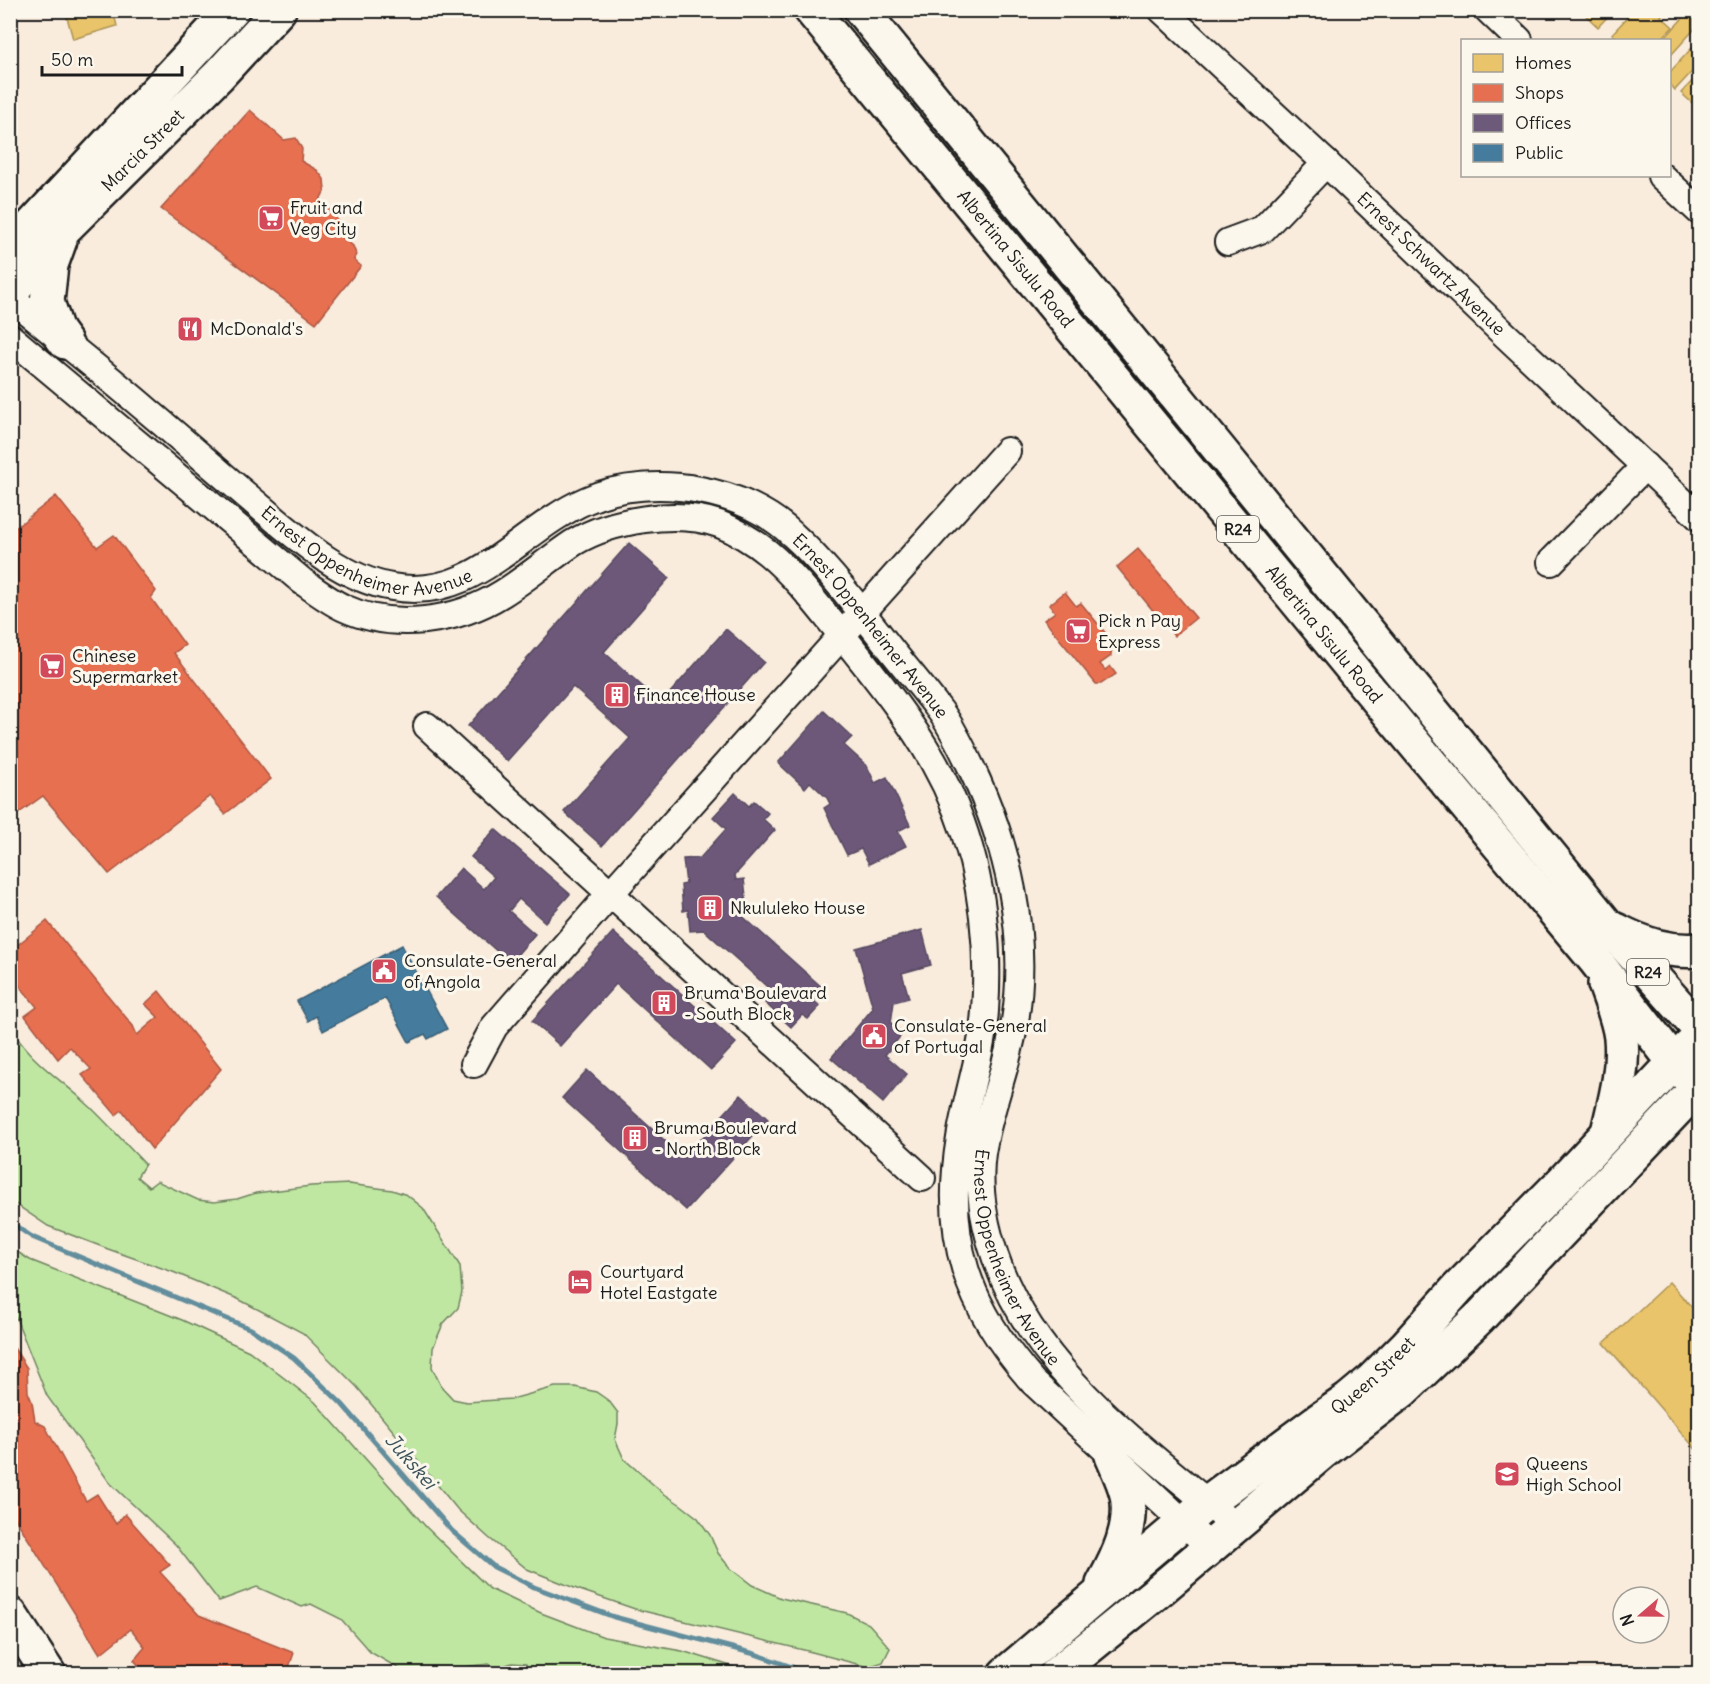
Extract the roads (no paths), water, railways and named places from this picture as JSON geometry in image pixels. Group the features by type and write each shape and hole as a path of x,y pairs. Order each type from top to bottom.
{"main road":[{"name":"Marcia Street","path":"10,249 232,10"},
{"name":"Marcia Street","path":"10,295 63,230 218,76 279,10"},
{"name":"Albertina Sisulu Road","path":"811,10 1368,688 1595,960 1675,1062 1699,1088"},
{"name":"Albertina Sisulu Road","path":"861,10 1607,925 1700,1032"},
{"path":"63,230 51,265 47,302 57,331 65,342"},
{"path":"1607,925 1637,941 1658,947 1684,951 1700,950"},
{"path":"1595,960 1616,1015 1621,1038 1620,1077 1608,1132"},
{"name":"Queen Street","path":"1005,1674 1208,1502 1372,1380 1562,1182 1675,1062 1700,1032"},
{"name":"Queen Street","path":"1056,1674 1211,1548 1323,1452 1402,1391 1448,1349 1699,1088"},
{"path":"1096,1596 1120,1550 1128,1518 1127,1495 1112,1456"},
{"path":"10,1614 49,1674"}],"street":[{"name":"Ernest Schwartz Avenue","path":"1162,10 1700,518"},
{"path":"1488,10 1518,39"},
{"path":"1228,242 1263,228 1326,163"},
{"path":"1662,177 1700,212"},
{"name":"Ernest Oppenheimer Avenue","path":"10,295 282,525 347,572 386,587 408,590 427,589 454,583 478,572 553,519 587,500 616,491 657,486 706,491 737,500 774,520 792,534 821,565 943,714 986,798 1000,840 1015,909 1018,993 1015,1023 982,1154 981,1175 982,1204 994,1255 1010,1296 1052,1359 1129,1437 1235,1526"},
{"name":"Ernest Oppenheimer Avenue","path":"10,337 302,581 348,610 370,617 432,620 470,610 499,596 574,543 627,521 657,518 690,518 717,524 738,533 755,543 796,579 873,674 932,760 953,802 969,846 980,887 986,953 984,1027 960,1136 954,1208 958,1245 981,1310 1015,1362 1044,1394 1211,1548"},
{"path":"474,1064 494,1027 610,894 1007,451"},
{"path":"1551,562 1645,466"},
{"path":"873,674 895,656"},
{"path":"427,726 922,1178"}],"waterway":[{"name":"Jukskei","path":"10,1222 32,1237 251,1329 294,1358 342,1404 452,1531 494,1567 534,1587 614,1617 755,1654 812,1674"}],"place":[{"name":"Fruit and Veg City","path":"271,218"},
{"name":"McDonald's","path":"190,329"},
{"name":"Pick n Pay Express","path":"1078,631"},
{"name":"Chinese Supermarket","path":"52,666"},
{"name":"Finance House","path":"617,695"},
{"name":"Nkululeko House","path":"710,908"},
{"name":"Consulate-General of Angola","path":"384,971"},
{"name":"Bruma Boulevard - South Block","path":"664,1003"},
{"name":"Consulate-General of Portugal","path":"874,1036"},
{"name":"Bruma Boulevard - North Block","path":"635,1138"},
{"name":"Courtyard Hotel Eastgate","path":"580,1282"},
{"name":"Queens High School","path":"1507,1474"}]}
